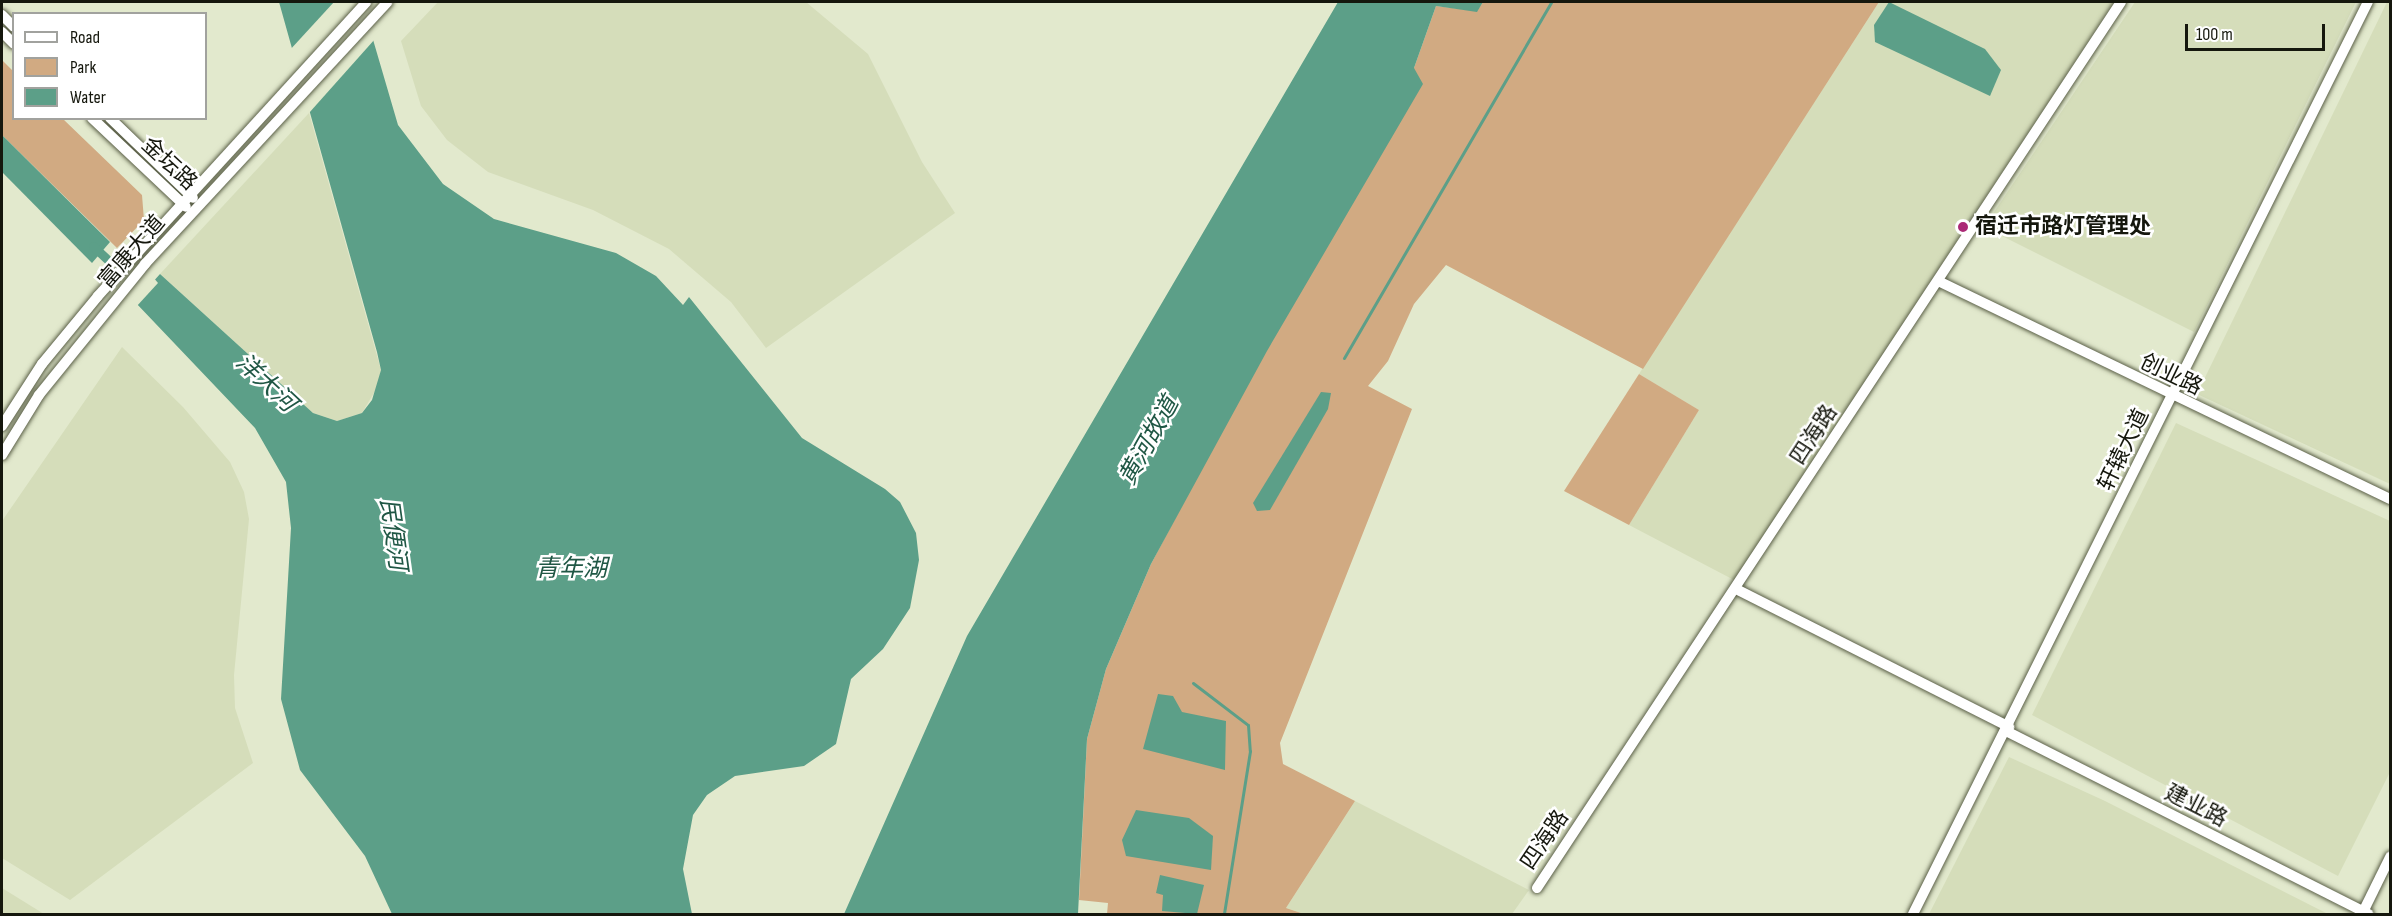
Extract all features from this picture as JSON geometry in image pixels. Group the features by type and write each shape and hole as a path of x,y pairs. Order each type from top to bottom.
{"street":[{"name":"富康大道","path":"2,455 80,343 196,209 388,2"},
{"name":"四海路","path":"1536,888 1738,590 2121,2"},
{"name":"轩辕大道","path":"1913,915 2008,729 2368,2"},
{"name":"富康大道","path":"2,426 42,364 181,203 364,4"},
{"name":"金坛路","path":"94,120 181,203 196,209"},
{"name":"金坛路","path":"112,120 189,195 196,209"},
{"path":"232,148 243,159"},
{"name":"创业路","path":"1938,281 2172,398 2391,499"},
{"name":"建业路","path":"1738,590 2364,914"},
{"path":"2364,914 2391,857"}],"shaded area":[{"path":"438,2 806,2 868,54 922,162 955,213 766,348 731,302 669,249 593,210 488,172 447,140 421,106 401,41"},
{"path":"1879,2 2114,2 1734,580 1629,525 1699,410 1639,374"},
{"path":"2135,2 2356,2 2194,332 1984,227"},
{"path":"2387,2 2390,2 2390,484 2197,394"},
{"path":"309,113 381,370 378,386 362,413 337,421 313,413 160,274"},
{"path":"122,347 183,407 230,462 244,492 249,519 234,675 235,708 253,763 70,900 2,858 2,521"},
{"path":"2176,423 2390,521 2390,772 2338,876 2032,715"},
{"path":"2009,757 2105,801 2328,914 1929,914"},
{"path":"1355,801 1529,890 1512,914 1304,914 1286,908"},
{"path":"2,888 44,914 2,914"}],"green space":[{"path":"1483,2 1879,2 1643,369 1446,265 1414,304 1388,361 1368,386 1412,409 1280,743 1283,764 1355,801 1286,908 1304,914 1107,914 1108,903 1079,900 1087,739 1106,669 1151,564 1414,68 1436,6 1477,11"},
{"path":"2,60 12,70 12,120 64,120 142,195 144,220 117,248 2,135"},
{"path":"1639,374 1699,410 1629,525 1564,491"}],"water":[{"name":"青年湖","path":"279,2 362,2 398,125 443,184 494,219 616,253 656,276 683,305 689,297 802,438 885,489 900,502 916,533 919,560 910,608 883,649 851,679 836,744 804,766 735,776 707,795 693,815 683,869 692,914 392,914 365,856 300,770 281,699 291,528 286,482 255,428 135,302 160,274 313,413 337,421 362,413 372,400 381,370 377,352"},
{"name":"黄河故道","path":"1338,2 1483,2 1477,12 1436,6 1414,68 1423,84 1267,351 1151,564 1106,669 1087,739 1078,914 844,914 967,636"},
{"path":"1889,2 1985,49 2001,70 1990,96 1875,42 1874,25"},
{"path":"2,135 110,242 92,263 2,172"},
{"path":"1321,392 1331,393 1328,409 1270,510 1257,511 1253,503"},
{"path":"1158,694 1173,696 1182,712 1226,721 1225,770 1143,749"},
{"path":"1136,810 1189,818 1213,836 1211,870 1126,856 1122,840"},
{"path":"1160,875 1204,885 1197,914 1162,911 1163,895 1156,893"}],"pier":[{"path":"334,2 364,2 375,39 309,113 289,51"},
{"path":"153,277 158,283 136,307 133,300"}],"waterway":[{"path":"1344,358 1551,2"},
{"name":"洋大河","path":"93,246 107,259"},
{"path":"1193,683 1248,725 1250,751 1224,914"}],"place":[{"name":"宿迁市路灯管理处","path":"1963,227"}],"water label":[{"name":"民便河","path":"393,534"}]}
